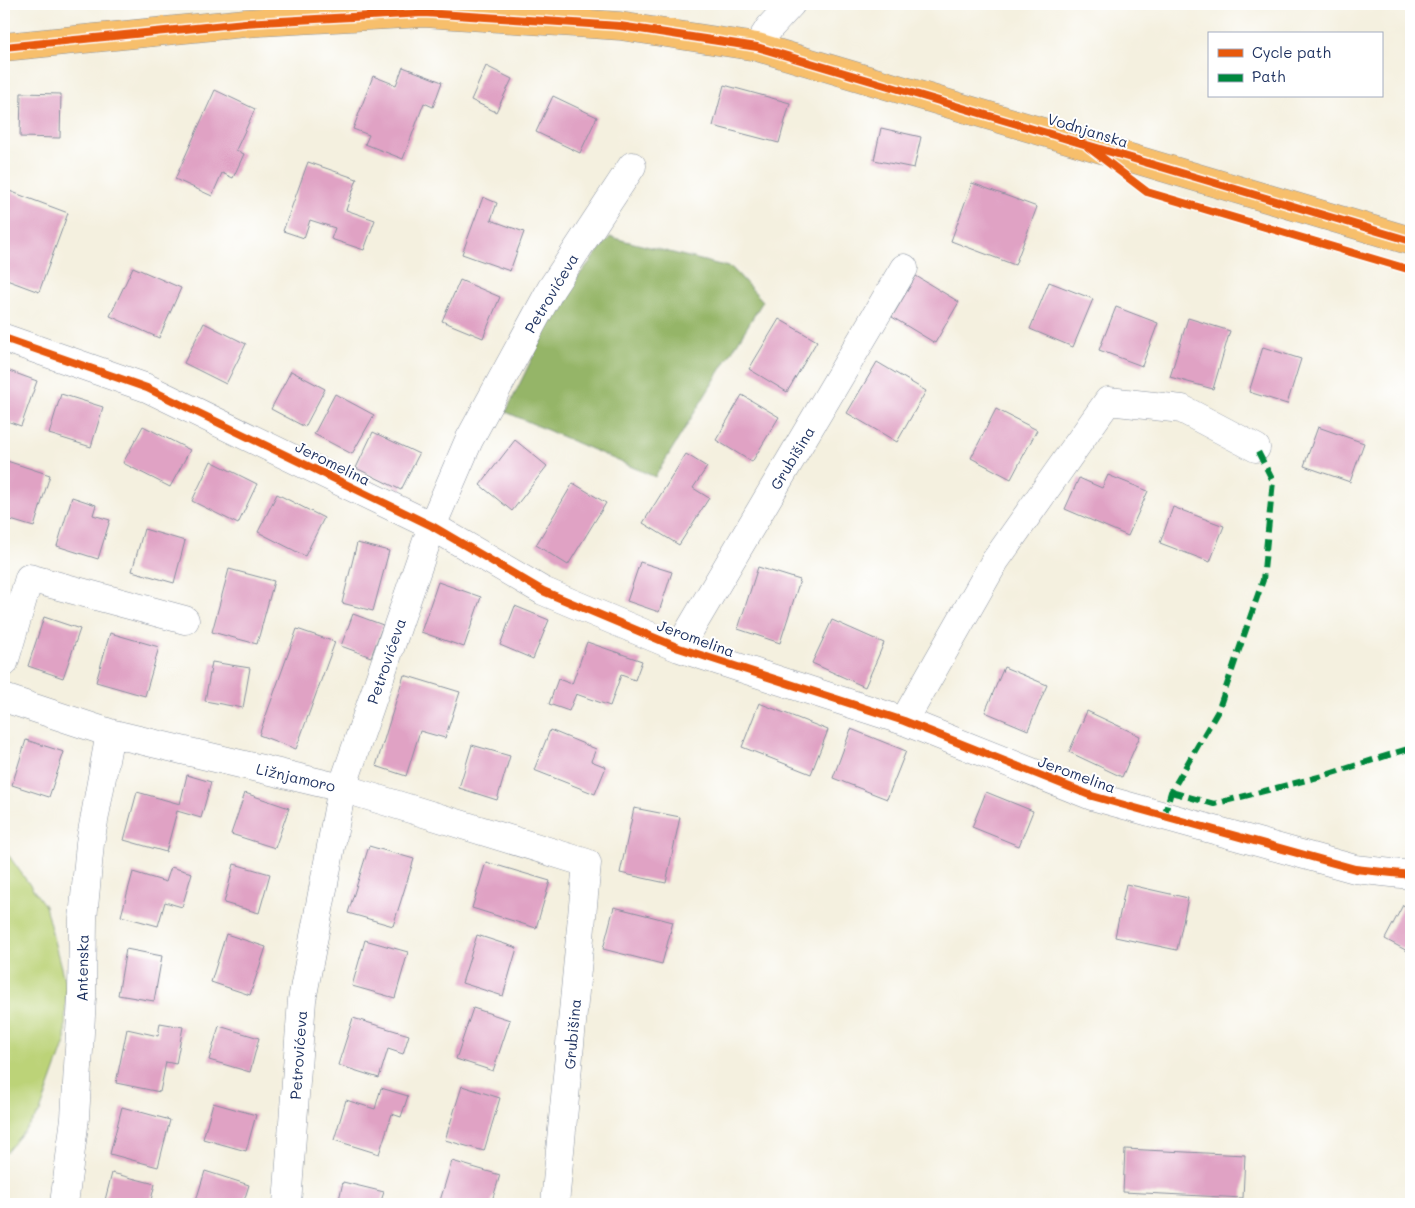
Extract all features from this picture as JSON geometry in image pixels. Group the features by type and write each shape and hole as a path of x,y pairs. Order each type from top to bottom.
{"main road":[{"name":"Vodnjanska","path":"4,47 245,23 424,13 620,26 757,47 1411,240"}],"street":[{"path":"757,47 770,27 791,4"},
{"name":"Petrovićeva","path":"287,1204 302,1000 342,788 432,526 469,440 551,289 632,166"},
{"name":"Grubišina","path":"679,648 904,268"},
{"name":"Jeromelina","path":"4,338 148,388 432,526 543,591 679,648 904,721 1092,796 1355,869 1411,874"},
{"path":"904,721 995,561 1108,401 1182,409 1256,448"},
{"path":"4,663 29,578 185,620"},
{"name":"Ližnjamoro","path":"4,698 110,733 342,788 587,863"},
{"name":"Antenska","path":"64,1204 75,1118 82,998 83,919 90,843 110,733"},
{"name":"Grubišina","path":"555,1204 587,863"}],"green space":[{"path":"610,237 732,268 763,301 655,477 506,412 563,295"},
{"path":"4,852 9,856 45,906 66,987 65,1042 40,1112 4,1155"}],"building":[{"path":"486,66 512,79 496,112 471,100"},
{"path":"403,67 442,82 433,107 424,103 403,159 365,144 369,135 353,129 373,76 396,85"},
{"path":"724,85 790,103 779,143 713,126"},
{"path":"215,90 255,109 236,150 244,154 233,178 222,173 212,196 175,179"},
{"path":"21,93 61,94 60,138 20,137"},
{"path":"553,96 597,117 580,153 536,132"},
{"path":"881,128 921,137 914,168 874,160"},
{"path":"308,162 357,179 346,210 375,220 364,250 331,239 335,228 310,220 304,238 283,231"},
{"path":"972,183 1037,207 1015,265 951,241"},
{"path":"4,189 68,213 39,292 4,279"},
{"path":"483,197 497,203 491,220 524,232 510,271 462,254"},
{"path":"133,267 181,288 159,338 110,316"},
{"path":"916,276 959,302 935,343 892,317"},
{"path":"460,280 500,297 483,338 442,321"},
{"path":"1049,282 1093,299 1073,347 1030,329"},
{"path":"1116,307 1158,323 1142,366 1099,350"},
{"path":"1188,318 1230,331 1213,389 1170,377"},
{"path":"779,319 817,341 787,392 749,369"},
{"path":"204,323 246,344 226,384 184,363"},
{"path":"1263,347 1301,359 1287,404 1249,392"},
{"path":"877,362 926,391 897,442 847,413"},
{"path":"4,369 37,381 21,426 4,420"},
{"path":"291,371 325,389 305,427 271,409"},
{"path":"61,394 103,407 91,447 49,434"},
{"path":"335,394 374,415 352,454 314,434"},
{"path":"742,395 779,417 752,462 716,440"},
{"path":"996,409 1037,430 1011,479 971,458"},
{"path":"143,426 190,450 170,487 123,463"},
{"path":"1318,427 1364,443 1350,482 1304,466"},
{"path":"373,432 419,454 401,490 356,468"},
{"path":"515,440 547,466 512,511 480,485"},
{"path":"686,454 707,467 693,488 709,498 679,545 643,523"},
{"path":"4,460 50,475 34,527 4,518"},
{"path":"211,461 257,484 238,524 192,501"},
{"path":"1108,475 1148,491 1128,536 1065,509 1079,478 1102,488"},
{"path":"573,483 606,503 568,565 536,545"},
{"path":"277,494 324,518 305,556 258,532"},
{"path":"72,497 96,505 93,515 110,520 98,559 57,546"},
{"path":"1173,507 1224,526 1210,562 1160,543"},
{"path":"144,529 185,541 174,583 132,571"},
{"path":"357,543 389,551 373,611 342,603"},
{"path":"640,562 672,572 659,612 627,601"},
{"path":"758,567 800,580 780,643 738,629"},
{"path":"229,569 274,581 257,644 212,632"},
{"path":"438,582 481,597 464,647 421,632"},
{"path":"515,606 549,620 533,659 500,645"},
{"path":"353,614 383,625 371,657 341,646"},
{"path":"44,617 80,629 63,678 28,666"},
{"path":"832,620 884,643 865,687 812,663"},
{"path":"297,629 335,642 296,749 259,735"},
{"path":"110,633 159,647 145,696 96,682"},
{"path":"587,642 642,661 635,680 621,675 610,706 576,694 569,711 549,704 558,679 572,684"},
{"path":"212,662 250,668 243,708 205,701"},
{"path":"1004,667 1047,685 1028,730 985,712"},
{"path":"404,675 460,692 445,738 420,731 406,776 376,766"},
{"path":"759,703 828,730 811,774 742,747"},
{"path":"1087,711 1140,736 1122,777 1069,752"},
{"path":"851,729 906,751 887,799 833,778"},
{"path":"550,730 596,749 591,761 606,767 595,794 534,770"},
{"path":"26,740 64,752 49,797 12,785"},
{"path":"472,745 510,756 497,800 459,788"},
{"path":"187,775 211,782 201,818 177,811 166,852 124,840 137,792 180,804"},
{"path":"986,792 1033,811 1019,846 972,827"},
{"path":"245,793 289,808 275,848 231,834"},
{"path":"634,808 680,817 666,883 620,873"},
{"path":"369,846 414,859 393,926 348,913"},
{"path":"486,862 550,881 536,928 472,908"},
{"path":"234,864 270,874 259,913 224,903"},
{"path":"171,867 192,873 182,907 165,902 158,926 121,916 133,872 166,882"},
{"path":"1126,884 1188,898 1177,950 1115,937"},
{"path":"1403,905 1411,910 1411,953 1385,939"},
{"path":"614,907 673,922 662,964 603,949"},
{"path":"226,934 266,947 250,995 211,982"},
{"path":"477,935 517,948 503,996 462,983"},
{"path":"365,940 408,952 395,998 352,986"},
{"path":"126,949 162,956 154,1001 118,995"},
{"path":"473,1008 510,1020 493,1071 456,1059"},
{"path":"353,1018 409,1035 403,1054 388,1049 379,1078 338,1065"},
{"path":"160,1023 183,1027 176,1064 166,1062 160,1092 116,1083 127,1029 158,1036"},
{"path":"219,1026 259,1038 250,1072 209,1060"},
{"path":"462,1086 500,1098 484,1151 445,1140"},
{"path":"381,1088 408,1096 401,1117 392,1114 379,1154 334,1140 346,1100 375,1109"},
{"path":"213,1103 256,1115 246,1151 203,1139"},
{"path":"122,1107 170,1120 158,1167 110,1154"},
{"path":"1125,1149 1245,1155 1243,1198 1123,1192"},
{"path":"452,1161 500,1175 491,1204 439,1204"},
{"path":"205,1171 249,1185 243,1204 195,1204"},
{"path":"112,1173 155,1184 150,1204 104,1204"},
{"path":"343,1182 384,1192 380,1204 338,1204"}],"marked path":[{"path":"1164,817 1171,792 1218,711 1263,580 1273,481 1256,448"},
{"path":"1171,792 1214,804 1326,775 1411,748"}],"cycle path":[{"path":"4,47 245,23 424,13 620,26 757,47 1411,241"},
{"path":"1088,147 1147,192 1411,270"},
{"path":"4,338 147,388 432,526 543,591 679,648 904,721 1092,796 1355,869 1411,875"}]}
